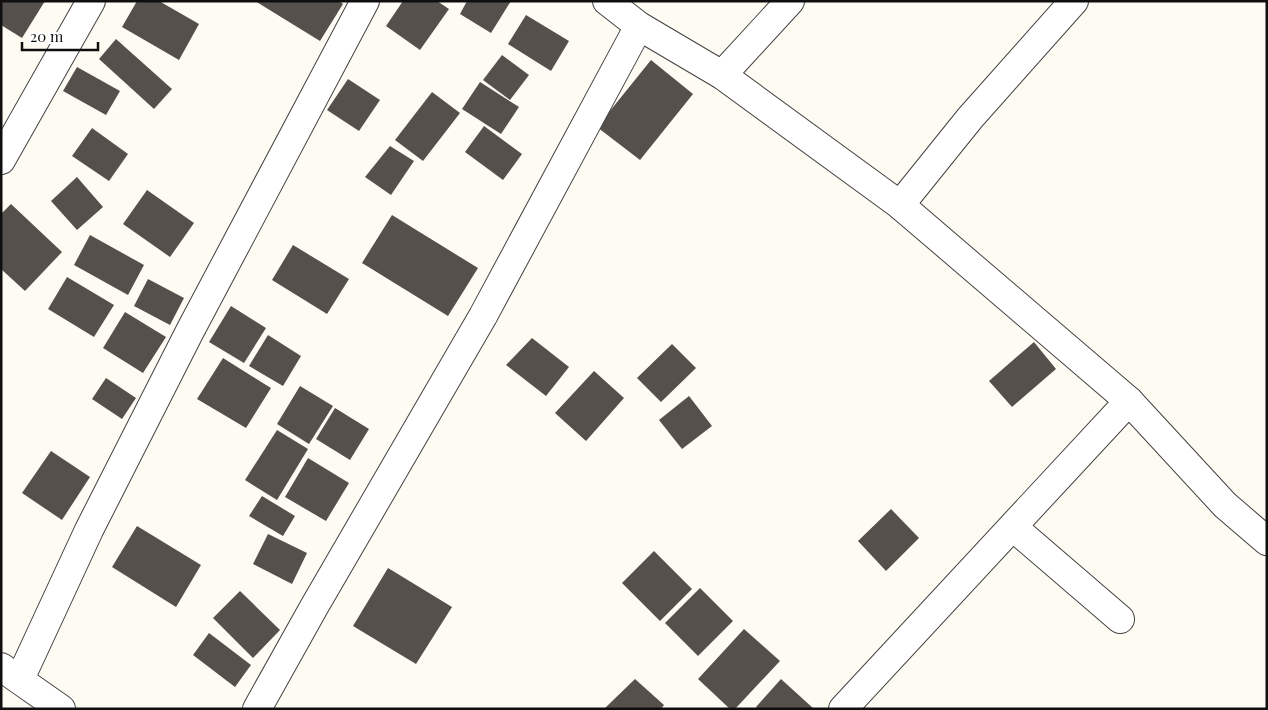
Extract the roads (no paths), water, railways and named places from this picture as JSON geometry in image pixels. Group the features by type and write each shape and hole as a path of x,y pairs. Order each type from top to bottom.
{"street":[{"path":"1,160 92,1"},
{"path":"61,709 10,673 98,512 365,1"},
{"path":"607,1 639,26 722,76 900,205 1130,401 1225,505 1267,541"},
{"path":"722,76 790,1"},
{"path":"900,205 970,118 1074,1"},
{"path":"256,709 483,316 639,26"},
{"path":"843,709 1130,401"},
{"path":"1013,527 1120,619"}]}
